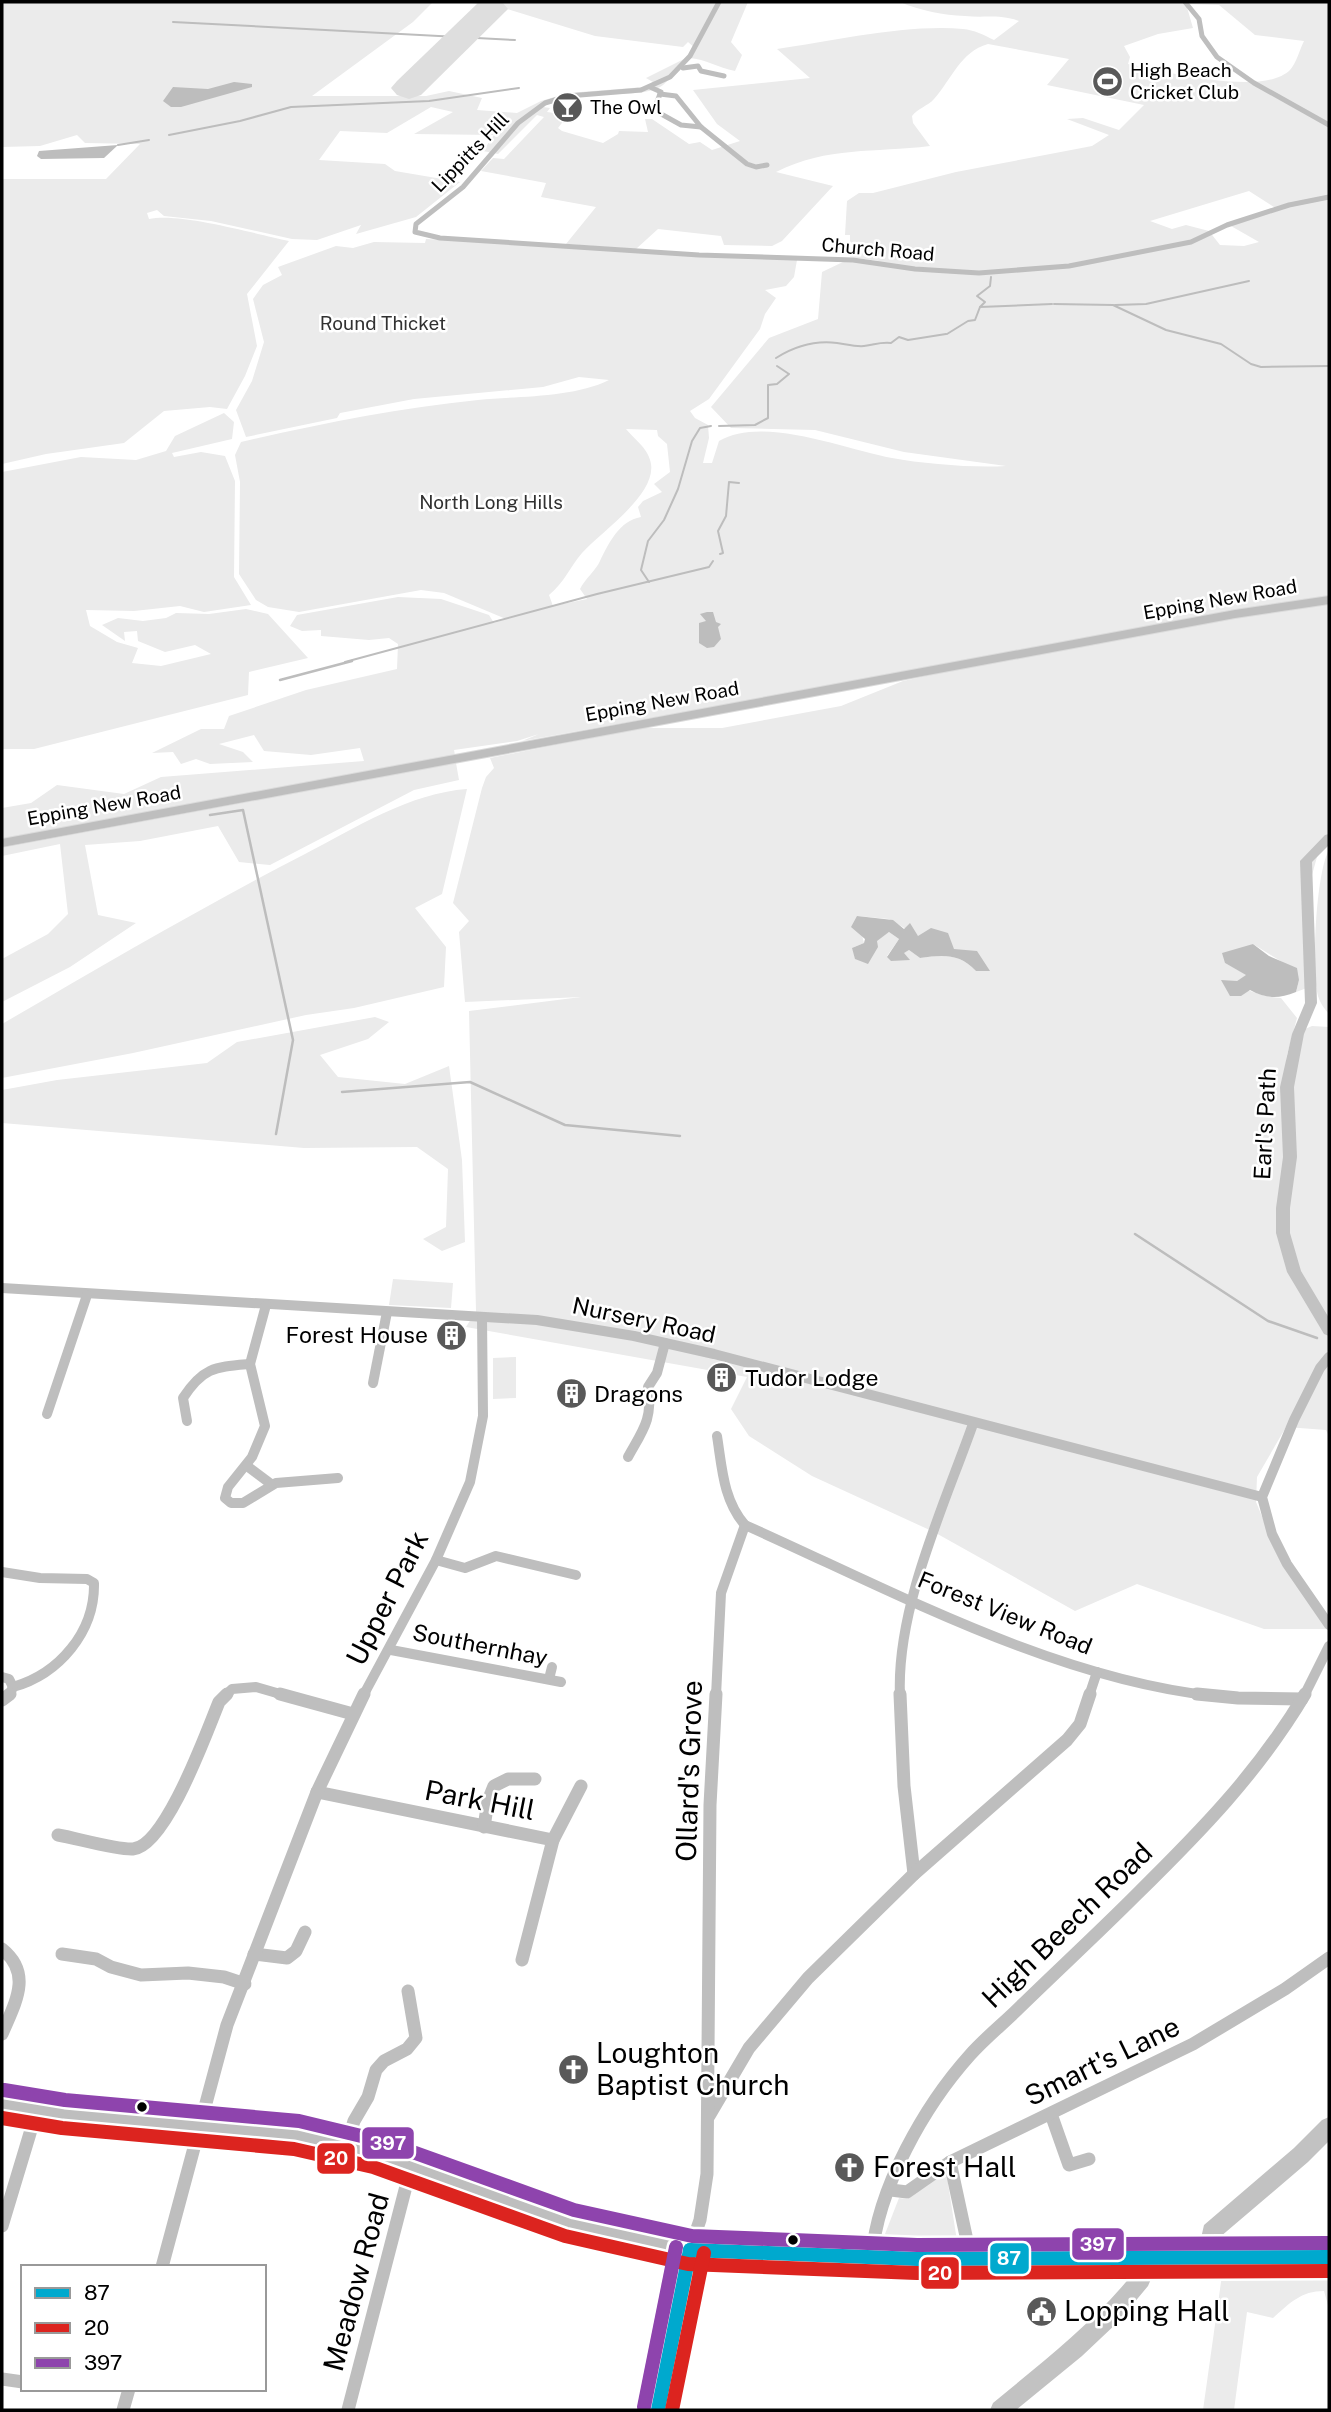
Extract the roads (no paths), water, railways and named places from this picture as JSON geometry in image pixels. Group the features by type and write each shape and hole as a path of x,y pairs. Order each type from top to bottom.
{"main road":[{"name":"Epping New Road","path":"2,843 1255,610 1329,600"},
{"path":"2,2104 37,2110 296,2135 346,2146 570,2223 690,2250 971,2259 1329,2257"}],"street":[{"path":"683,68 690,60 719,2"},
{"path":"1185,2 1199,19 1202,36 1217,57 1254,83 1329,125"},
{"path":"683,68 698,66 701,71 724,76"},
{"name":"Lippitts Hill","path":"415,232 416,224 451,198 503,137 529,113 547,102 566,96 649,87 683,68"},
{"path":"649,87 661,92 660,94 676,96 701,127 747,164 756,167 767,165"},
{"path":"660,94 653,108 656,111 681,125 701,127"},
{"name":"Church Road","path":"415,232 440,238 667,253 853,260 968,274 1069,266 1191,242 1252,216 1329,197"},
{"name":"Earl's Path","path":"1329,838 1306,861 1311,1003 1298,1034 1287,1087 1290,1157 1283,1208 1283,1233 1294,1272 1329,1330"},
{"name":"Nursery Road","path":"2,1289 537,1320 665,1343 1262,1497"},
{"path":"47,1414 87,1294"},
{"path":"266,1305 250,1364 265,1426 247,1466 228,1486 224,1494 226,1501 242,1503 271,1484 338,1478"},
{"path":"373,1383 387,1312"},
{"name":"Upper Park","path":"163,2265 227,2025 317,1792 354,1714 391,1650 436,1560 470,1482 480,1442 482,1317"},
{"path":"628,1457 648,1421 651,1407 648,1387 657,1373 665,1343"},
{"path":"1329,1357 1320,1368 1294,1420 1262,1497 1272,1534 1287,1564 1329,1625"},
{"path":"187,1421 183,1398 195,1377 210,1368 250,1364"},
{"path":"914,1874 905,1798 899,1671 912,1599 973,1424"},
{"path":"718,1436 726,1488 737,1518 745,1525"},
{"path":"247,1466 271,1484"},
{"name":"Forest View Road","path":"745,1525 991,1635 1097,1672 1178,1692 1238,1698 1302,1699"},
{"name":"Ollard's Grove","path":"690,2250 700,2220 707,2174 710,1805 721,1592 745,1525"},
{"path":"436,1560 465,1569 496,1556 576,1575"},
{"path":"2,1572 40,1578 87,1579 94,1583 96,1593 90,1616 61,1662 46,1674 13,1687"},
{"name":"High Beech Road","path":"872,2257 874,2230 907,2150 937,2100 970,2055 1135,1896 1236,1792 1278,1739 1329,1646"},
{"name":"Southernhay","path":"391,1650 554,1676"},
{"path":"708,2118 749,2048 808,1978 914,1874 1067,1740 1080,1724 1097,1672"},
{"path":"2,1678 9,1679 13,1687"},
{"path":"2,1700 9,1696 13,1687"},
{"path":"58,1835 133,1849 147,1844 186,1787 219,1702 232,1689 256,1687 354,1714"},
{"path":"484,1827 492,1788 499,1780 535,1779"},
{"path":"554,1840 581,1786"},
{"name":"Park Hill","path":"317,1792 554,1840 522,1960"},
{"path":"254,1954 288,1958 296,1951 305,1932"},
{"path":"2,1949 11,1954 20,1969 21,1984 2,2034"},
{"path":"62,1954 96,1959 111,1967 141,1975 188,1973 224,1977 244,1984"},
{"name":"Smart's Lane","path":"891,2190 907,2192 950,2162 1231,2024 1287,1989 1329,1958"},
{"path":"346,2146 354,2121 368,2097 376,2070 384,2061 408,2049 416,2038 408,1991"},
{"path":"2,2226 37,2110"},
{"path":"1051,2114 1069,2165 1089,2159"},
{"path":"1208,2256 1211,2232 1301,2155 1329,2127"},
{"path":"950,2162 971,2259"},
{"name":"Meadow Road","path":"348,2410 411,2167"},
{"path":"658,2410 690,2250"},
{"path":"1000,2410 1057,2363 1129,2295 1141,2279 1139,2256"},
{"path":"2,2379 21,2382"},
{"path":"123,2410 128,2391"}],"waterway":[{"path":"173,22 515,40"},
{"path":"169,135 240,121 291,107 429,101 519,88"},
{"path":"118,145 149,140"},
{"path":"980,307 985,302 977,296 990,286 991,277"},
{"path":"1115,305 1146,304 1249,281"},
{"path":"980,307 1052,304"},
{"path":"1054,304 1113,305 1166,330 1221,344 1251,364 1261,367 1329,366"},
{"path":"947,334 968,321 975,320 980,307"},
{"path":"776,358 790,350 813,343 864,346 891,343 899,337 908,340 946,334"},
{"path":"719,426 755,425 768,418 768,385 777,384 789,374 777,366"},
{"path":"649,582 641,570 648,541 664,520 678,489 692,441 700,428 711,426"},
{"path":"720,554 723,553 718,531 726,516 729,482 739,483"},
{"path":"649,582 709,567 713,561"},
{"path":"345,662 649,582"},
{"path":"280,680 352,661"},
{"path":"210,815 243,810 293,1040 276,1134"},
{"path":"342,1092 470,1082 565,1125 680,1136"},
{"path":"1135,1234 1268,1321 1317,1338"}],"place":[{"name":"High Beach Cricket Club","path":"1107,81"},
{"name":"The Owl","path":"567,107"},
{"name":"Forest House","path":"451,1335"},
{"name":"Tudor Lodge","path":"722,1378"},
{"name":"Dragons","path":"571,1394"},
{"name":"Loughton Baptist Church","path":"573,2069"},
{"name":"Forest Hall","path":"850,2167"},
{"name":"Lopping Hall","path":"1041,2311"}],"park label":[{"name":"Round Thicket","path":"383,323"},
{"name":"North Long Hills","path":"491,502"}]}
